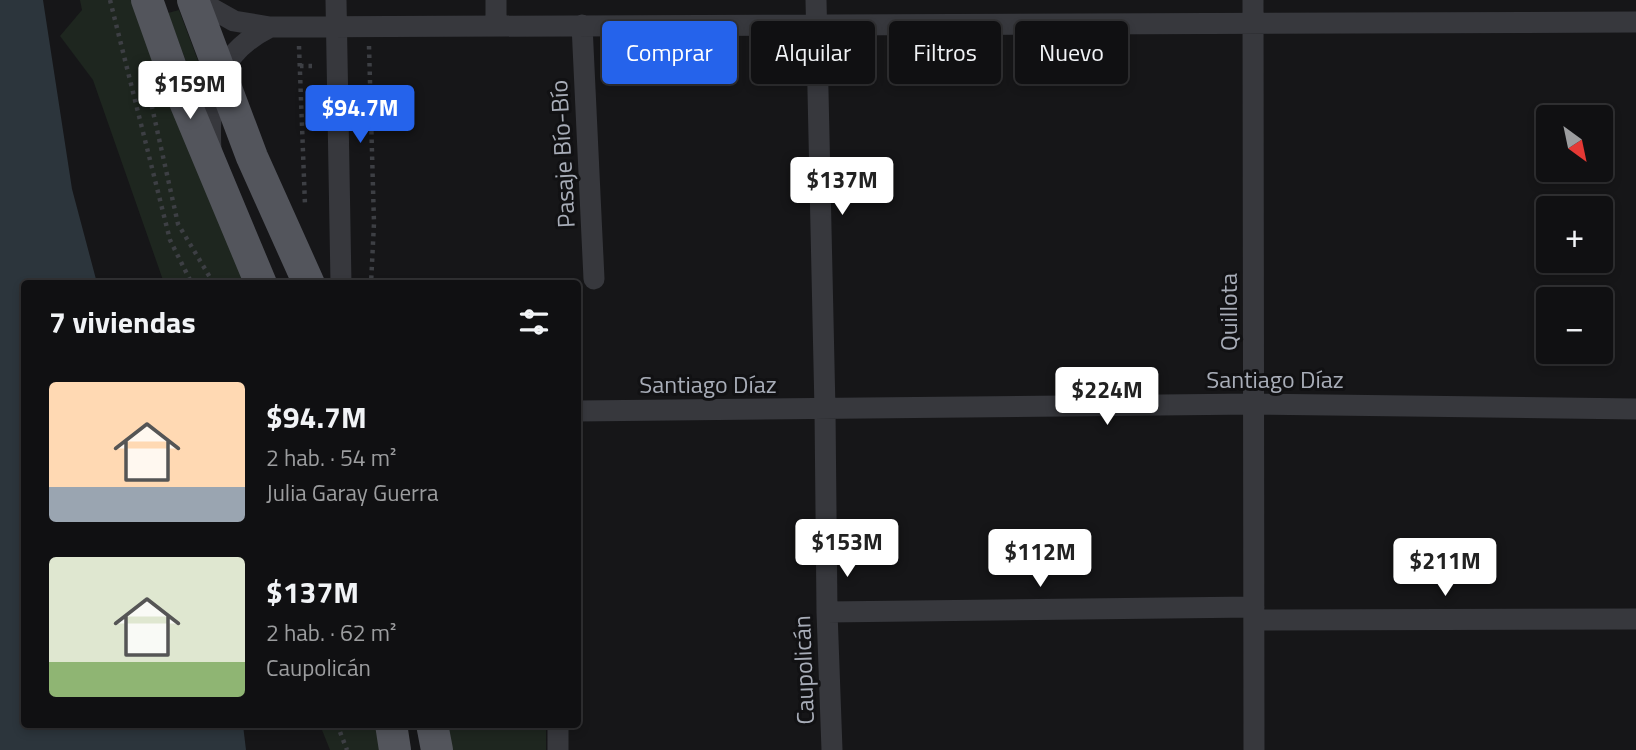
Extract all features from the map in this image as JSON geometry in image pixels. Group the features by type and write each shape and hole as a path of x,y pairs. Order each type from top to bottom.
{"main road":[{"path":"147,0 173,73 259,280"},
{"path":"195,0 219,74 252,158 307,280"},
{"path":"392,728 396,750"},
{"path":"433,728 437,750"}],"street":[{"path":"195,0 225,18 270,27 751,25"},
{"path":"336,0 343,277"},
{"path":"496,0 496,26"},
{"name":"Caupolicán","path":"816,0 816,21"},
{"name":"Quillota","path":"1253,0 1254,750"},
{"path":"875,25 1636,22"},
{"name":"Pasaje Bío-Bío","path":"582,25 594,279"},
{"path":"214,173 211,117 219,74 237,50 270,27"},
{"name":"Caupolicán","path":"817,84 832,750"},
{"name":"Santiago Díaz","path":"581,411 1255,404 1636,409"},
{"path":"827,612 1254,613 1636,620"},
{"path":"558,728 558,750"}],"path":[{"path":"110,0 170,240 190,280"},
{"path":"299,27 306,213"},
{"path":"369,27 374,223 371,280"},
{"path":"146,81 178,224 213,280"},
{"path":"339,728 347,750"}],"shaded area":[{"path":"0,0 43,0 72,189 96,280 21,280 21,728 243,728 246,750 0,750"},
{"path":"80,0 134,0 248,280 163,280 93,80 60,36 82,10"},
{"path":"179,10 206,82 204,110 168,13"},
{"path":"321,728 376,728 381,750 330,750"},
{"path":"446,728 546,728 546,750 450,750"}]}
